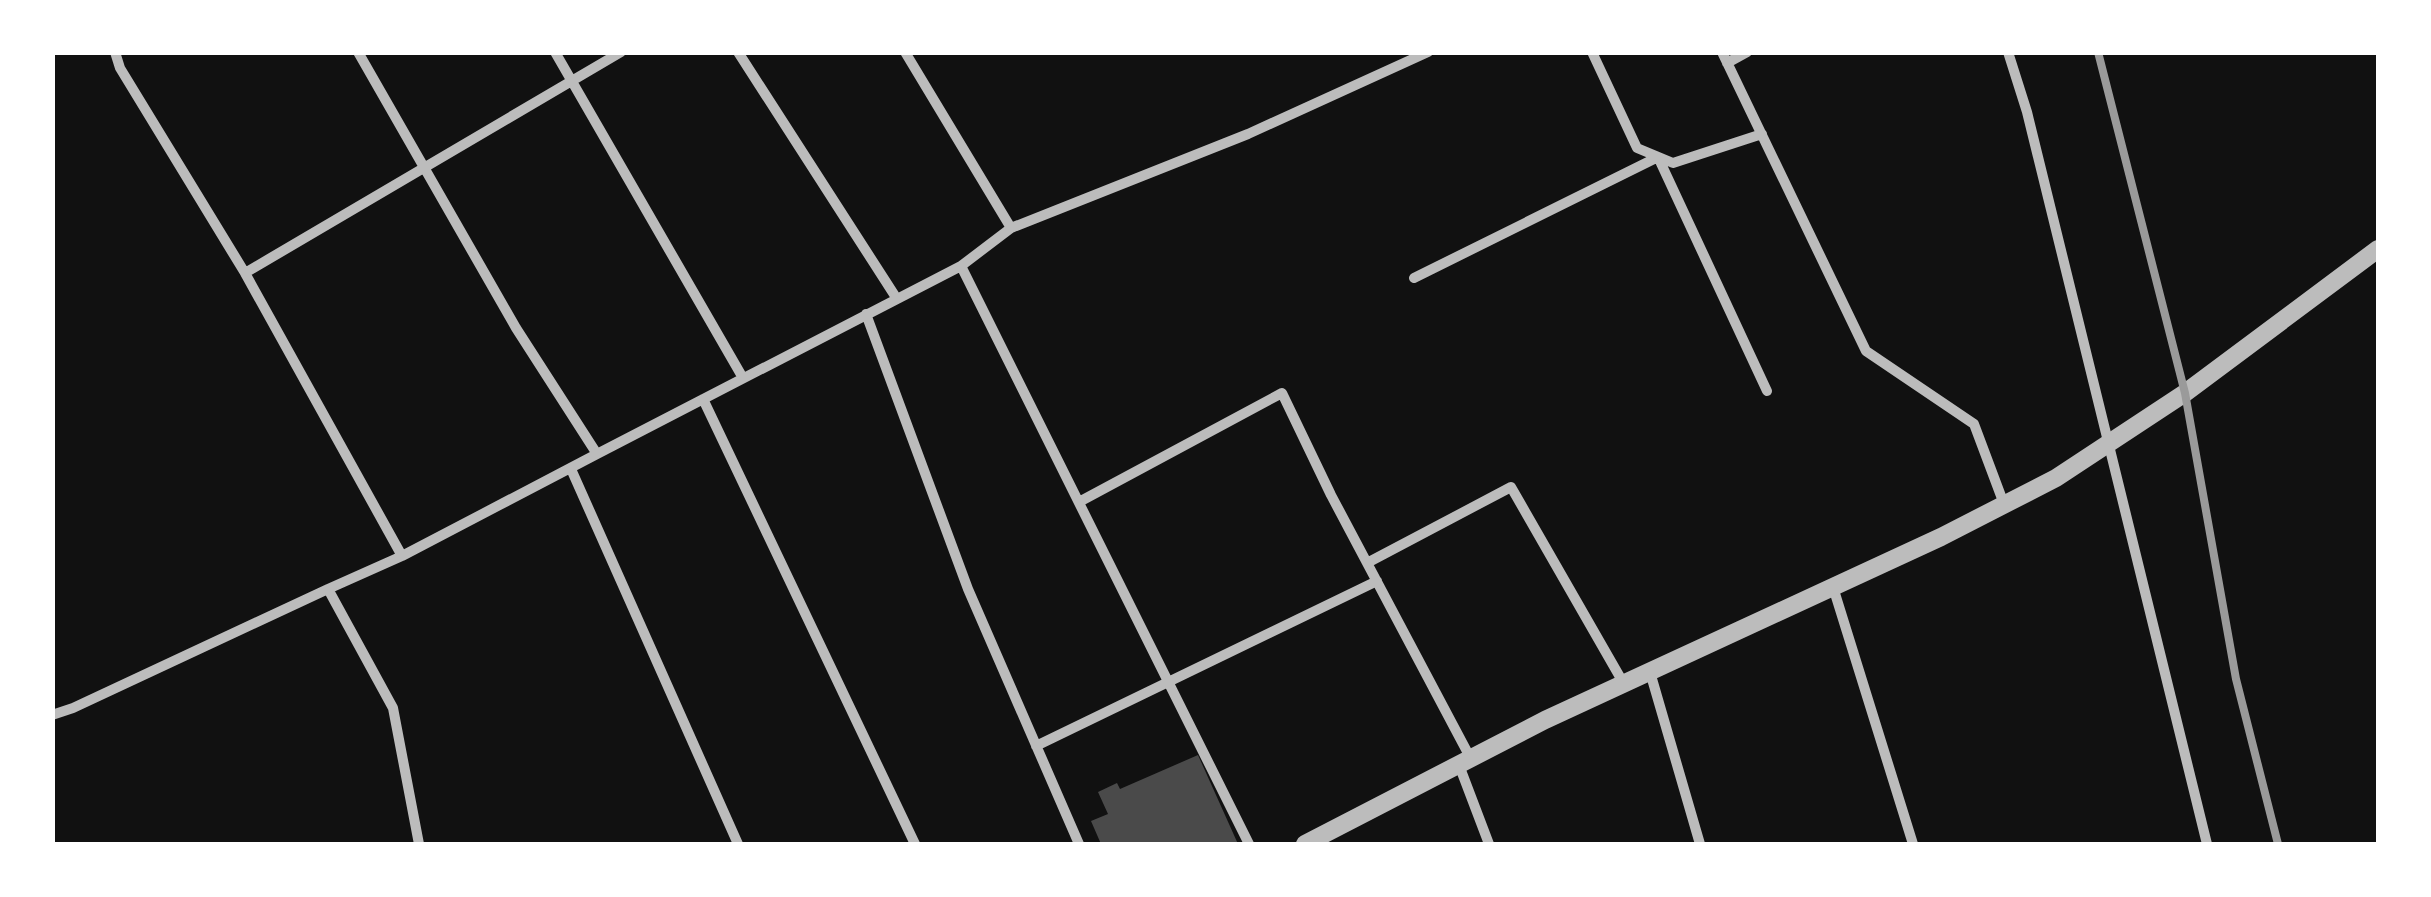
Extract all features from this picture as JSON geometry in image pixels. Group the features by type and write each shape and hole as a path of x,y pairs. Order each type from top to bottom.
{"street":[{"path":"115,52 120,68 245,273 402,556"},
{"path":"358,52 516,328 597,454"},
{"path":"555,52 743,378"},
{"path":"245,273 621,52"},
{"path":"738,52 897,299"},
{"path":"905,52 1011,228"},
{"path":"52,714 73,708 402,556 961,266 1011,228 1248,134 1428,52"},
{"path":"1592,52 1637,148 1673,163 1762,134"},
{"path":"1747,52 1724,58 1866,351 1974,424 2004,504"},
{"path":"2008,52 2027,112 2207,844"},
{"path":"1414,278 1658,157"},
{"path":"1658,157 1768,391"},
{"path":"1304,844 1624,684 1833,588 2056,478 2185,393 2378,248"},
{"path":"961,266 1248,844"},
{"path":"866,314 968,589 1079,844"},
{"path":"1079,502 1282,393 1465,762 1489,844"},
{"path":"703,399 915,844"},
{"path":"570,469 738,844"},
{"path":"1367,563 1511,487 1624,684"},
{"path":"1036,746 1377,581"},
{"path":"328,588 393,708 420,844"},
{"path":"1833,588 1913,844"},
{"path":"1650,672 1700,844"}],"building":[{"path":"1198,755 1238,844 1101,844 1091,821 1108,814 1098,792 1117,783 1120,789"}],"railway":[{"path":"2098,52 2185,393 2236,679 2278,844"}]}
